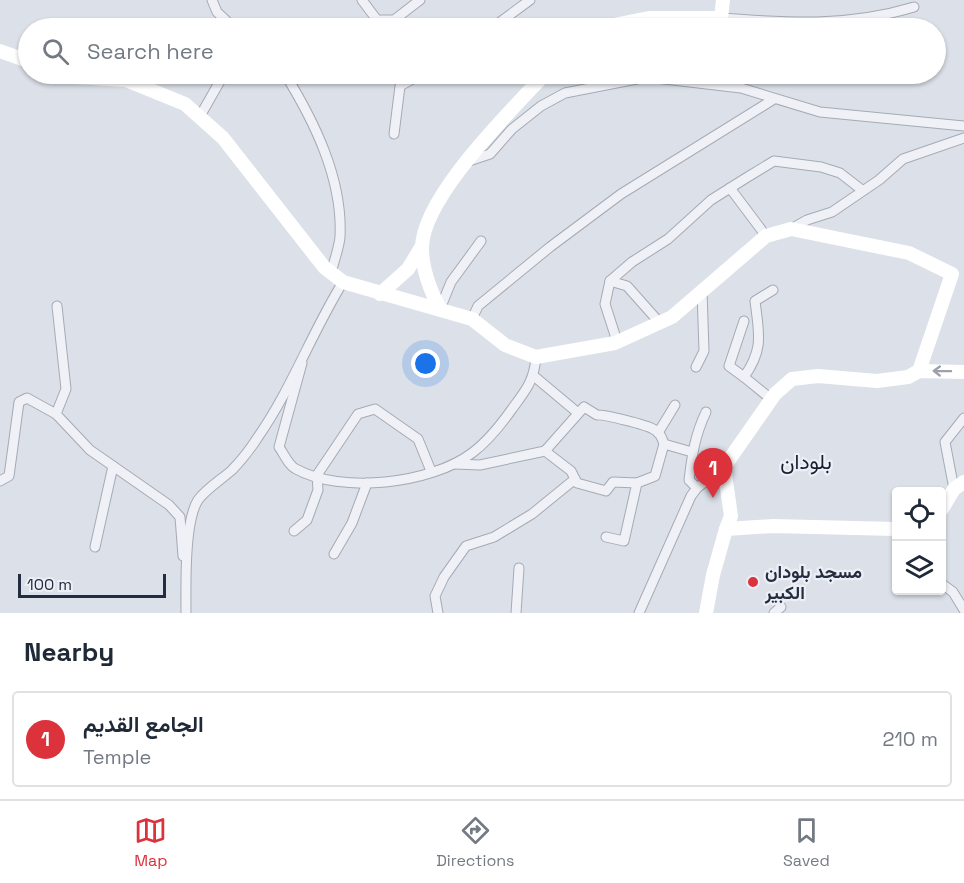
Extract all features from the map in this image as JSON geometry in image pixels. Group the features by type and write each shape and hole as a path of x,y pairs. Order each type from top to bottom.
{"street":[{"path":"212,0 217,12 223,18"},
{"path":"362,0 375,18"},
{"path":"397,18 420,0"},
{"path":"506,18 530,0"},
{"path":"649,18 721,18 723,0"},
{"path":"879,18 914,7"},
{"path":"0,51 18,57"},
{"path":"136,84 185,104 223,138 331,273 343,282 472,320 505,345 536,357 615,343 672,316 766,236 791,229 807,220 832,212 879,180 903,159 964,138"},
{"path":"199,118 218,84"},
{"path":"291,84 310,114 338,196 340,238 331,273"},
{"path":"394,134 400,86 404,84"},
{"path":"380,294 408,269 422,246 429,221 464,162 536,84"},
{"path":"464,162 490,154 512,129 541,106 565,93 605,84"},
{"path":"707,84 741,88 820,112 964,126"},
{"path":"472,320 478,306 550,247 621,195 774,99"},
{"path":"615,343 615,335 605,304 610,281 632,262 668,239 711,200 730,188 774,161 821,167 840,173 862,190"},
{"path":"730,188 766,236"},
{"path":"791,229 909,253 958,276 919,371"},
{"path":"440,309 451,282 481,241"},
{"path":"422,246 425,274 440,309"},
{"path":"610,281 627,286 659,322"},
{"path":"185,577 190,531 198,500 234,468 257,438 302,363 329,304 343,282"},
{"path":"744,377 756,359 760,340 755,301 773,290"},
{"path":"696,367 704,351 702,291"},
{"path":"56,414 66,389 57,306"},
{"path":"744,321 729,366 771,399"},
{"path":"302,363 279,447 294,469 350,484 394,482 451,464 471,454 496,432 535,377 536,357"},
{"path":"639,613 697,488 724,467 771,399 792,379 818,376 892,380 908,377 919,371 964,372"},
{"path":"535,377 578,413"},
{"path":"0,481 9,476 20,402 27,398 56,414 90,450 169,505 180,517 186,613"},
{"path":"658,433 675,405"},
{"path":"451,464 480,465 545,451 584,407 597,415 605,413 630,424 653,429 664,444 655,476 638,483 613,482 606,491 577,483 571,471 545,451"},
{"path":"294,531 307,520 313,510 318,490 317,475 357,414 375,409 418,439 431,471"},
{"path":"697,488 689,480 696,433 705,412"},
{"path":"946,504 959,486 945,442 964,418"},
{"path":"664,444 692,452"},
{"path":"95,547 113,466"},
{"path":"706,613 713,575 731,516 724,467"},
{"path":"438,613 435,596 444,577 466,546 494,537 532,514 575,479"},
{"path":"334,554 352,523 367,483"},
{"path":"606,537 624,541 638,483"},
{"path":"726,529 773,526 892,529"},
{"path":"516,613 519,568"},
{"path":"946,587 953,592 964,610"}],"place":[{"name":"الجامع القديم","path":"713,498"},
{"name":"مسجد بلودان الكبير","path":"753,582"}],"district":[{"name":"بلودان","path":"806,462"}]}
